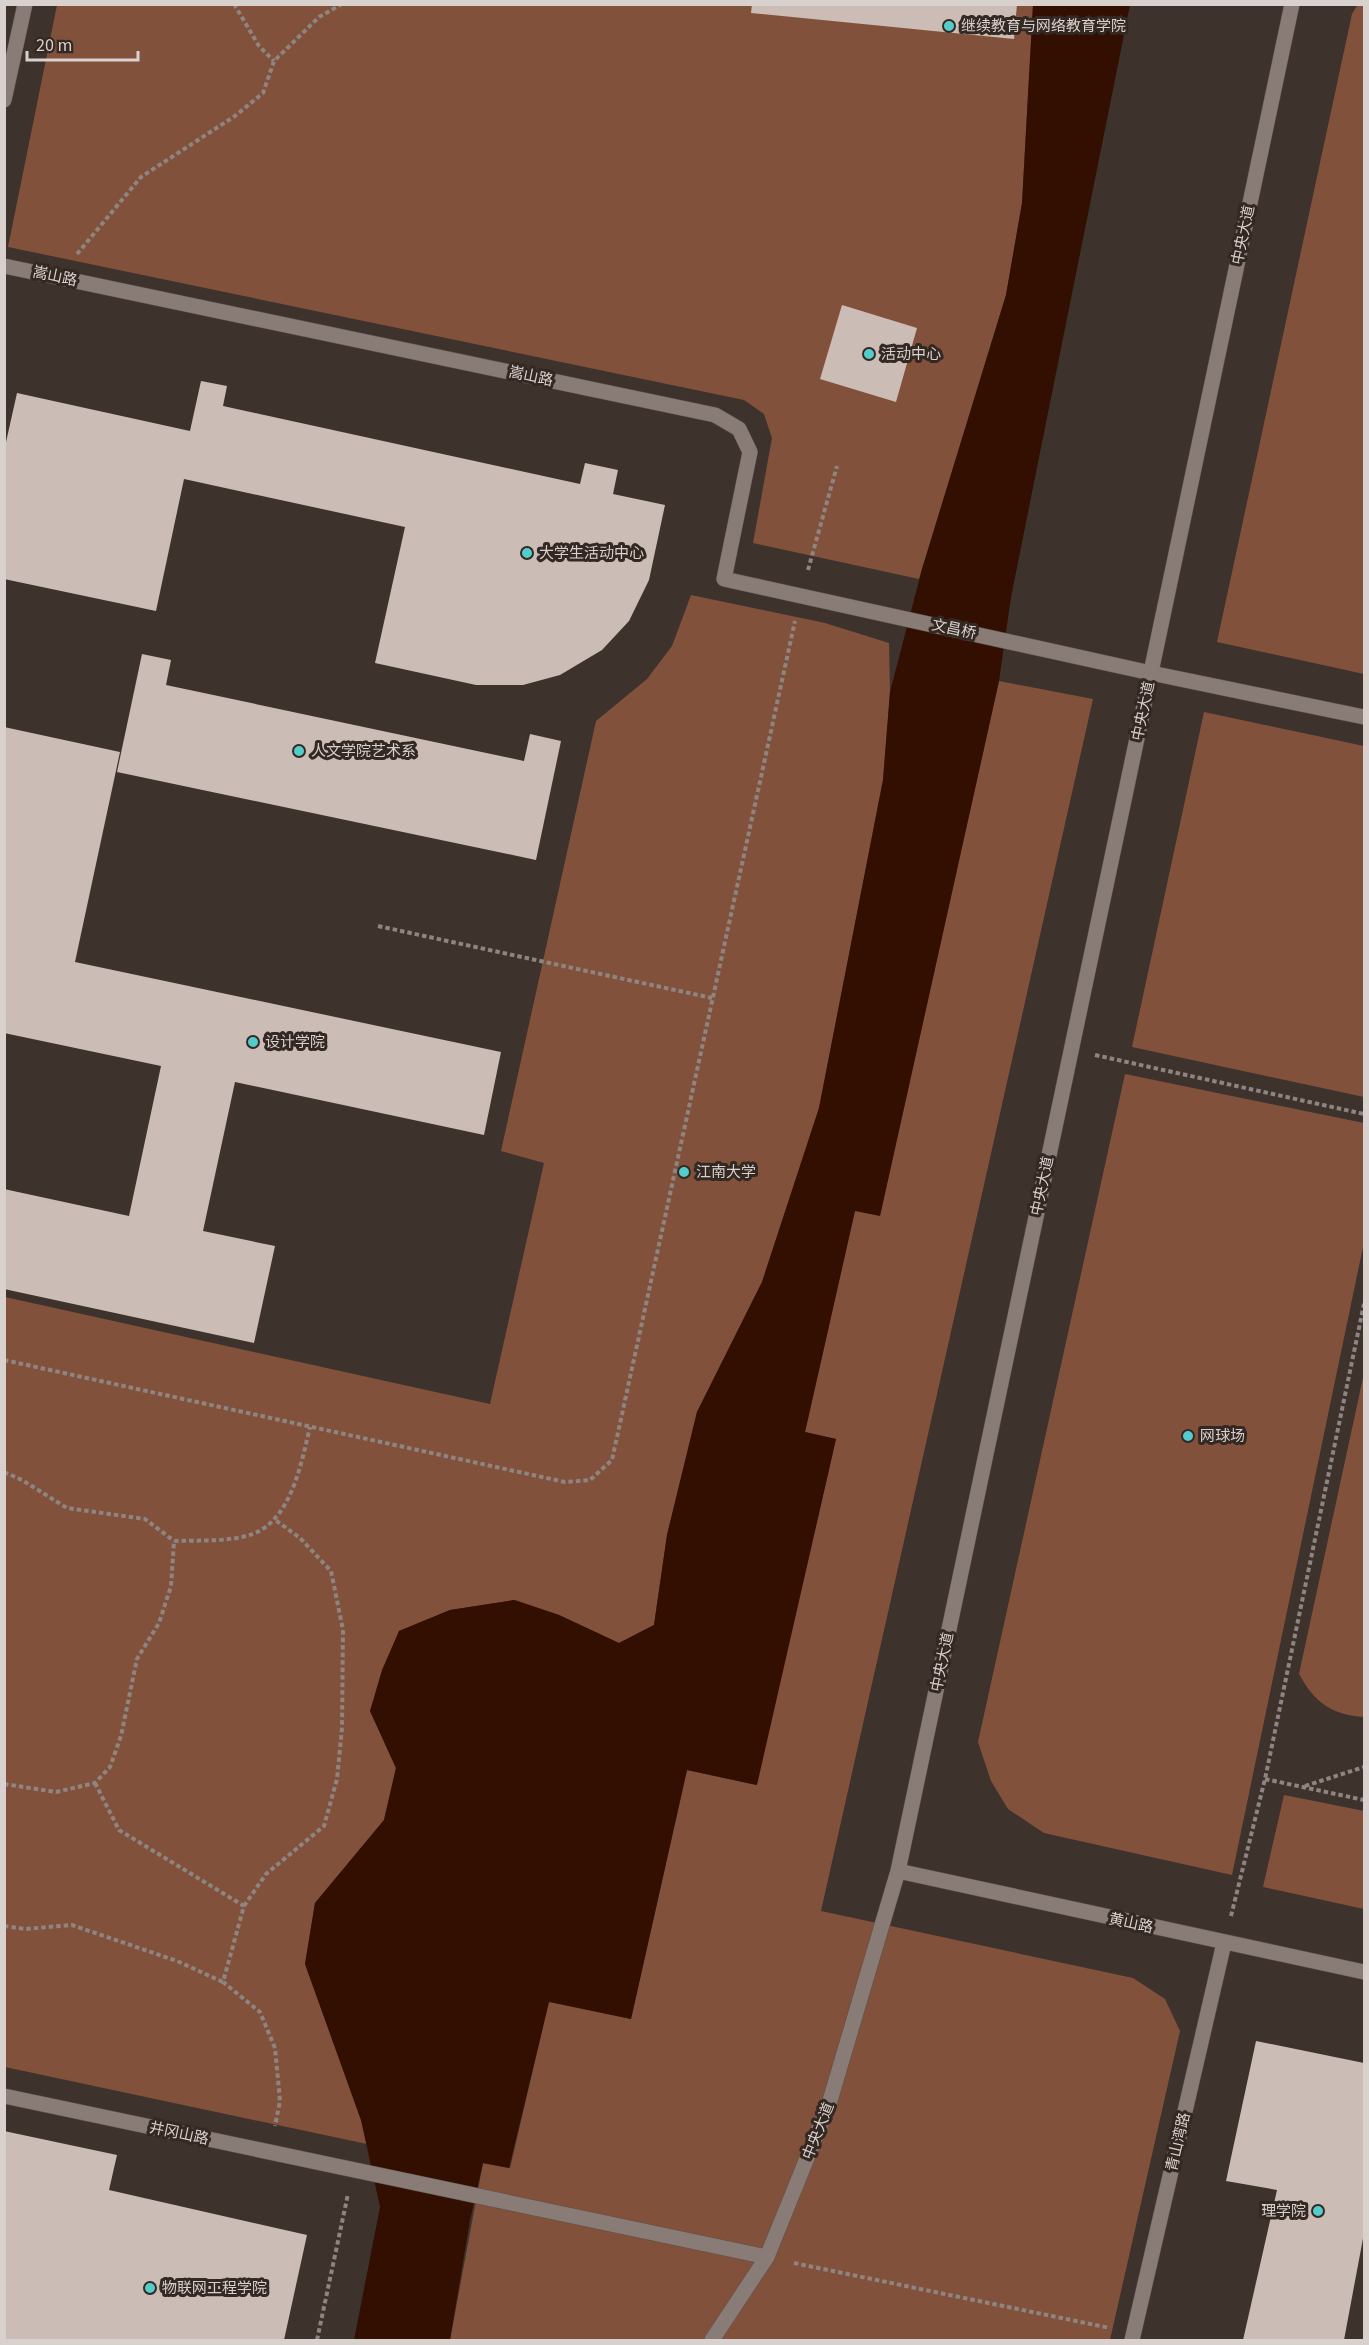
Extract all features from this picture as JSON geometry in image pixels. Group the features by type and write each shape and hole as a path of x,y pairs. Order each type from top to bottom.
{"street":[{"path":"4,100 25,4"},
{"name":"中央大道","path":"712,2340 767,2257 829,2104 898,1871 1292,4"},
{"name":"嵩山路","path":"4,266 715,415 739,429 750,452 724,579 886,615"},
{"name":"文昌桥","path":"886,615 1365,717"},
{"name":"黄山路","path":"898,1871 1365,1972"},
{"name":"青山湾路","path":"1133,2337 1224,1943"},
{"name":"井冈山路","path":"4,2096 767,2257"}],"path":[{"path":"234,4 258,46 274,61"},
{"path":"57,277 118,208 141,177 226,123 263,93 274,61 319,17 342,4"},
{"path":"4,1360 565,1482 590,1480 612,1460 801,596 837,466"},
{"path":"378,926 712,998"},
{"path":"1071,1050 1365,1114"},
{"path":"1224,1943 1265,1779 1365,1304"},
{"path":"4,1472 22,1480 67,1508 145,1519 174,1541 230,1539 260,1530 274,1519 296,1484 309,1427"},
{"path":"223,1982 244,1906 266,1874 324,1826 337,1779 342,1728 343,1630 331,1571 300,1538 274,1519"},
{"path":"4,1784 56,1792 95,1783 110,1767 121,1736 137,1659 159,1623 171,1586 174,1541"},
{"path":"1303,1787 1365,1767"},
{"path":"1265,1779 1365,1800"},
{"path":"95,1783 118,1830 244,1906"},
{"path":"4,1926 25,1929 72,1925 167,1958 223,1982 260,2012 276,2048 280,2101 270,2152"},
{"path":"317,2340 353,2170"},
{"path":"767,2257 1133,2337"}],"shaded area":[{"path":"1358,4 1364,5 1364,674 1217,642 1352,14"},
{"path":"57,5 1033,5 1022,203 1006,295 919,579 753,543 772,438 764,414 744,400 8,247"},
{"path":"1033,5 1130,5 1011,597 999,681 880,1216 855,1211 805,1432 836,1439 757,1785 687,1770 631,2019 549,2002 509,2168 483,2163 470,2220 450,2340 354,2340 380,2207 361,2120 305,1964 315,1903 384,1820 396,1768 370,1711 382,1670 399,1631 450,1610 514,1600 559,1615 619,1643 654,1625 667,1535 697,1412 762,1282 819,1108 883,780 890,692 922,569 1006,295 1022,203"},
{"path":"691,595 825,623 889,643 890,692 883,780 819,1108 762,1282 697,1412 667,1535 654,1625 619,1643 559,1615 515,1600 450,1610 399,1631 370,1711 396,1768 384,1820 315,1903 305,1964 361,2120 367,2144 5,2067 5,1297 490,1404 544,1163 501,1151 596,721 647,679 672,646"},
{"path":"999,681 1093,699 821,1911 1133,1978 1165,1999 1180,2031 1110,2340 450,2340 483,2163 510,2168 549,2001 631,2019 687,1770 756,1785 836,1439 805,1432 855,1210 880,1215"},
{"path":"1204,712 1364,746 1364,1097 1132,1047"},
{"name":"网球场","path":"1125,1074 1364,1123 1364,1242 1232,1875 1044,1833 1008,1809 991,1781 978,1742"},
{"path":"1364,1373 1364,1717 1342,1713 1325,1705 1311,1692 1299,1674"},
{"path":"1284,1795 1364,1811 1364,1909 1263,1887"}],"building":[{"name":"继续教育与网络教育学院","path":"752,4 1017,4 1014,39 751,13"},
{"name":"活动中心","path":"842,305 917,328 896,402 820,379"},
{"name":"大学生活动中心","path":"201,381 227,386 223,406 580,484 585,463 618,470 613,494 665,505 649,580 629,621 602,650 560,675 523,685 476,685 375,663 405,527 184,479 156,611 4,579 4,451 17,393 190,431"},
{"name":"人文学院艺术系","path":"142,654 171,660 166,685 524,761 530,734 561,741 536,860 117,772"},
{"name":"设计学院","path":"4,727 120,752 75,962 501,1052 484,1135 235,1082 203,1231 275,1246 254,1343 4,1289 4,1189 129,1216 161,1066 4,1033"},
{"name":"理学院","path":"1256,2041 1364,2063 1364,2233 1344,2340 1243,2340 1277,2190 1226,2181"},
{"name":"物联网工程学院","path":"4,2131 117,2155 109,2190 307,2235 284,2340 4,2340"}],"place":[{"name":"继续教育与网络教育学院","path":"949,26"},
{"name":"活动中心","path":"869,354"},
{"name":"大学生活动中心","path":"527,553"},
{"name":"人文学院艺术系","path":"299,751"},
{"name":"设计学院","path":"253,1042"},
{"name":"江南大学","path":"684,1172"},
{"name":"网球场","path":"1188,1436"},
{"name":"理学院","path":"1318,2211"},
{"name":"物联网工程学院","path":"150,2288"}]}
